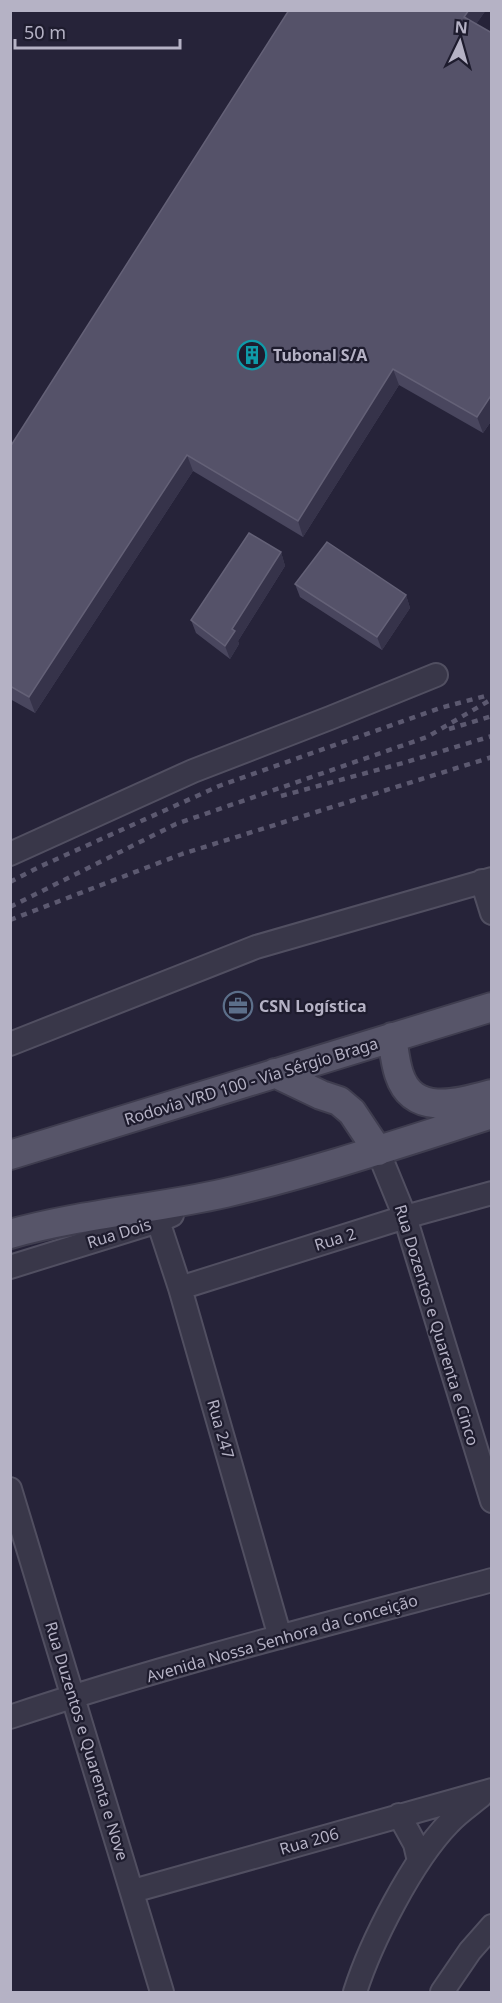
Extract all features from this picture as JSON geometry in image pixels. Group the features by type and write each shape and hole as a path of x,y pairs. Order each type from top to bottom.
{"main road":[{"name":"Rodovia VRD 100 - Via Sérgio Braga","path":"10,1155 492,1007"},
{"path":"392,1037 399,1075 410,1093 429,1104 451,1104 492,1094"},
{"path":"275,1073 339,1101 352,1112 378,1151"},
{"path":"10,1232 224,1193 378,1151 492,1114"}],"street":[{"path":"10,854 193,771 436,675"},
{"path":"10,1044 256,947 487,880 492,913"},
{"name":"Rua Dozentos e Quarenta e Cinco","path":"378,1151 405,1217 492,1501"},
{"name":"Rua Dois","path":"10,1267 158,1221 224,1193"},
{"name":"Rua 2","path":"180,1288 405,1217 492,1193"},
{"name":"Rua 247","path":"158,1221 180,1288 280,1637"},
{"name":"Rua Duzentos e Quarenta e Nove","path":"10,1489 162,1992"},
{"name":"Avenida Nossa Senhora da Conceição","path":"10,1717 72,1696 492,1580"},
{"path":"355,1992 381,1928 419,1862 449,1823 489,1790"},
{"name":"Rua 206","path":"133,1890 489,1790"},
{"path":"399,1815 415,1844 419,1862"},
{"path":"442,1992 470,1951 492,1926"}],"building":[{"name":"Tubonal S/A","path":"289,10 469,10 464,17 492,33 492,394 477,417 393,369 298,521 187,455 29,697 10,686 10,447"},
{"path":"249,533 281,552 232,629 235,631 225,646 191,620"},
{"path":"327,542 406,595 377,637 295,584"}],"railway":[{"path":"10,882 219,786 440,708 489,695"},
{"path":"10,907 176,824 427,737 492,699"},
{"path":"449,729 492,716"},
{"path":"281,796 492,736"},
{"path":"10,920 182,854 492,757"}],"place":[{"name":"Tubonal S/A","path":"252,355"},
{"name":"CSN Logística","path":"238,1006"}]}
